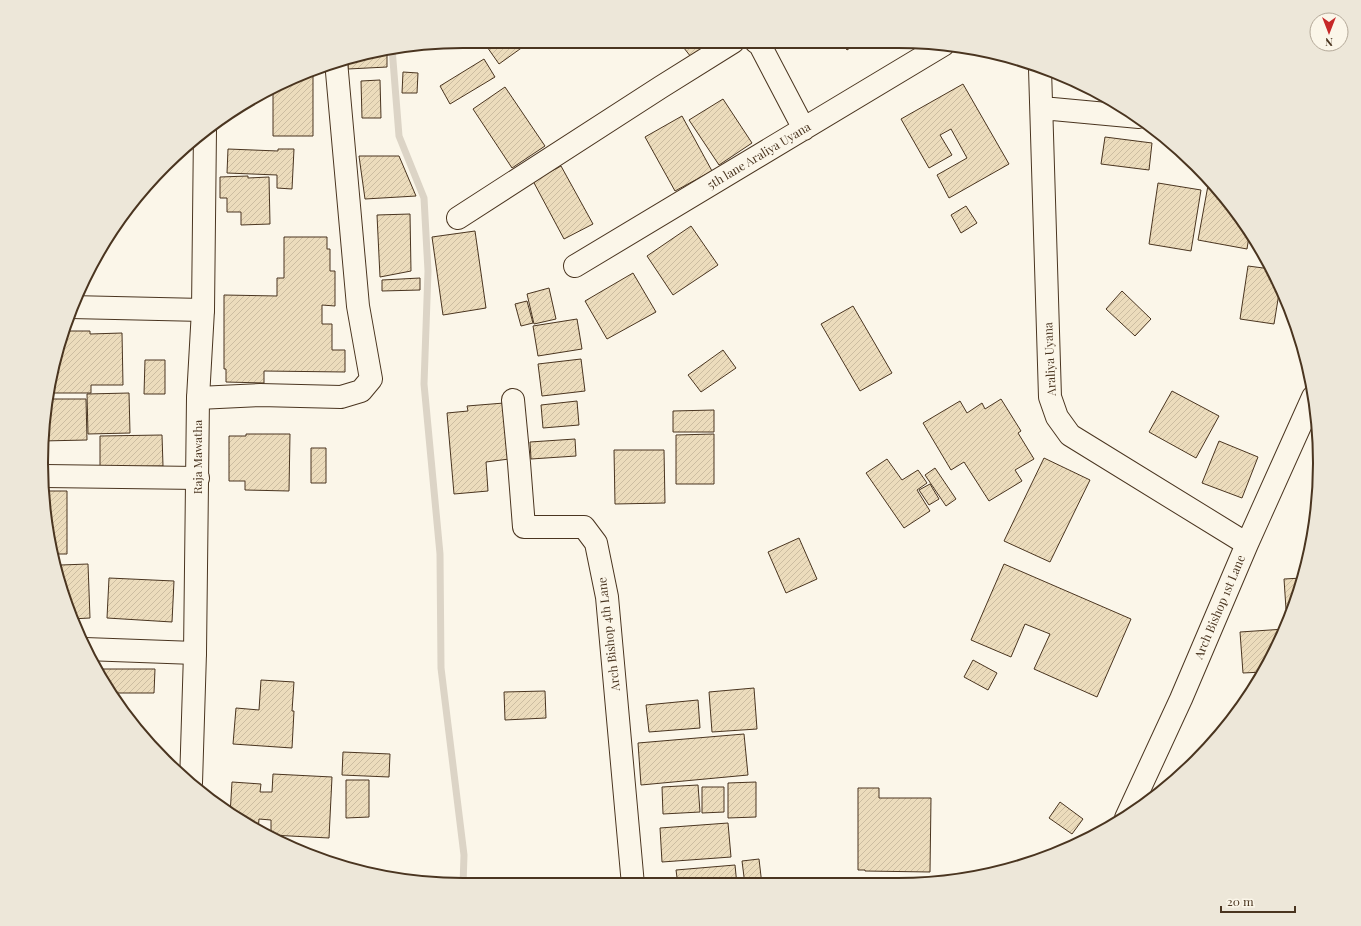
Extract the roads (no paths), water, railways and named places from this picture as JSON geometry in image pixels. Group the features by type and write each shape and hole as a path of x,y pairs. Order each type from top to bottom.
{"street":[{"path":"458,218 723,48"},
{"path":"762,48 804,129"},
{"name":"5th lane Araliya Uyana","path":"575,266 804,129 928,49"},
{"path":"198,398 260,395 340,397 361,391 371,379 358,306 337,68"},
{"name":"Araliya Uyana","path":"1040,74 1050,397 1057,417 1070,435 1247,544"},
{"path":"1042,108 1127,117"},
{"name":"Raja Mawatha","path":"192,778 198,478 198,398 203,310 203,140"},
{"path":"79,307 203,310"},
{"name":"Arch Bishop 4th Lane","path":"513,400 520,463 524,527 584,527 596,544 607,597 632,878"},
{"name":"Arch Bishop 1st Lane","path":"1131,806 1181,699 1247,544 1309,408"},
{"path":"48,476 198,478"},
{"path":"92,649 195,653"}],"waterway":[{"path":"393,54 399,136 424,198 428,271 424,384 440,554 441,668 464,855 463,878"}]}
